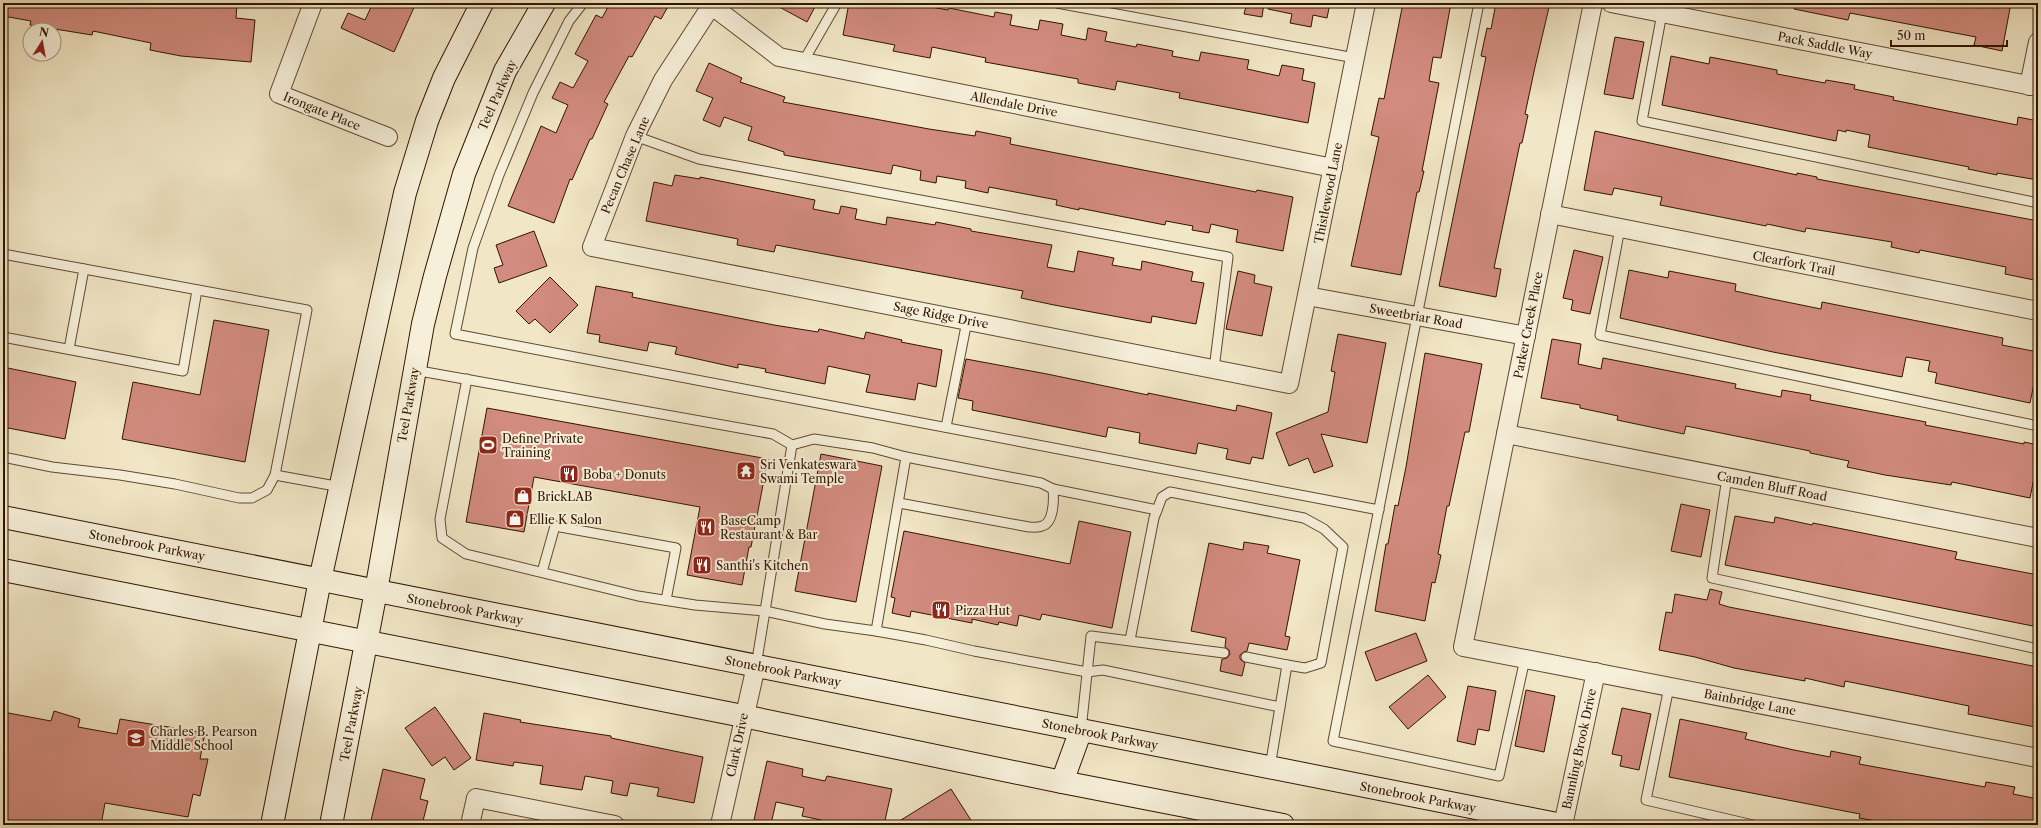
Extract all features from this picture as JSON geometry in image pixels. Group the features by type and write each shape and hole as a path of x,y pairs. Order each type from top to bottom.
{"main road":[{"path":"272,825 320,580 405,194 427,122 444,78 482,3"},
{"name":"Teel Parkway","path":"331,825 367,642 414,370 423,324 435,276 464,174 505,71 544,3"},
{"name":"Stonebrook Parkway","path":"3,517 1563,825"},
{"path":"3,570 743,716 1062,782 1283,825"},
{"path":"1062,782 1081,730"}],"street":[{"name":"Irongate Place","path":"313,3 279,94 388,137"},
{"name":"Thistlewood Lane","path":"1290,384 1366,3"},
{"name":"Parker Creek Place","path":"1463,647 1593,3"},
{"name":"Pack Saddle Way","path":"1611,3 2034,87"},
{"name":"Allendale Drive","path":"711,4 779,57 1333,168"},
{"name":"Pecan Chase Lane","path":"592,247 634,136 663,80 711,4"},
{"path":"2034,87 2038,42"},
{"name":"Clearfork Trail","path":"1550,214 2038,311"},
{"name":"Sage Ridge Drive","path":"592,247 1290,384"},
{"name":"Sweetbriar Road","path":"1307,296 1526,336"},
{"name":"Camden Bluff Road","path":"1506,434 2038,538"},
{"name":"Bainbridge Lane","path":"1463,647 2038,758"},
{"name":"Clark Drive","path":"720,825 743,716 756,666"},
{"name":"Bannling Brook Drive","path":"1563,825 1596,672"},
{"path":"470,825 476,798 615,825"}],"lane":[{"path":"583,3 570,22 533,93 499,175 473,248 455,334 1379,510"},
{"path":"803,62 837,3"},
{"path":"1057,3 1355,58"},
{"path":"1479,3 1333,741 1499,776 1525,659"},
{"path":"1662,13 1642,121 2038,203"},
{"path":"634,136 700,159 1228,257 1214,369"},
{"path":"1620,228 1600,336 2038,426"},
{"path":"3,254 306,310 275,475 267,490 252,498 239,498 175,484 120,475 52,467 3,457"},
{"path":"68,349 84,269"},
{"path":"3,337 183,371 197,290"},
{"path":"946,427 967,321"},
{"path":"414,370 773,434 792,445 814,439 873,448 906,457 1041,483 1053,489 1157,510"},
{"path":"467,379 440,519 442,538 466,554 638,596 765,611 825,624 926,640 974,652 1087,672 1104,670 1280,707"},
{"path":"756,666 792,445"},
{"path":"876,631 906,457"},
{"path":"275,475 341,487"},
{"path":"1727,477 1712,578 2038,649"},
{"path":"899,503 1029,527 1043,526 1050,520 1054,496 1053,489"},
{"path":"1130,640 1154,518 1162,498 1170,492 1304,518 1324,529 1342,547 1320,663 1305,668 1246,657"},
{"path":"542,572 555,526 676,548 666,600"},
{"path":"1081,730 1091,636 1195,648 1224,653"},
{"path":"1270,767 1287,665"},
{"path":"1669,686 1646,800 1753,825"}],"building":[{"path":"3,3 82,3 107,7 108,3 237,3 236,18 255,20 251,62 181,56 150,50 151,43 93,31 92,35 62,30 62,22 31,22 3,16"},
{"path":"373,3 416,3 394,52 341,28 348,13 365,20"},
{"path":"610,3 670,3 661,19 655,16 632,57 629,56 604,102 608,104 592,139 590,139 572,180 570,179 554,223 508,206 541,126 556,133 568,105 552,98 560,82 573,88 588,61 575,54 596,15 602,18"},
{"path":"772,3 817,3 807,22"},
{"path":"849,3 920,3 920,5 948,10 949,8 994,17 995,12 1012,15 1010,25 1038,30 1040,20 1063,24 1061,35 1086,40 1088,28 1107,32 1105,41 1136,47 1137,44 1173,51 1172,56 1199,61 1201,52 1249,60 1247,69 1279,76 1282,65 1304,69 1302,80 1315,83 1308,123 1179,98 1180,93 1117,81 1115,90 1078,83 1078,79 985,62 986,58 932,47 930,58 893,51 895,45 843,35"},
{"path":"1247,3 1264,3 1262,17 1244,14"},
{"path":"1268,3 1330,3 1327,18 1313,15 1311,27 1290,23 1292,14 1268,9"},
{"path":"1403,3 1451,3 1441,58 1433,57 1429,81 1439,83 1422,171 1424,171 1419,192 1417,192 1401,275 1351,266 1379,137 1371,135 1379,98 1384,99"},
{"path":"1496,3 1550,3 1525,114 1528,115 1522,143 1520,143 1494,268 1501,269 1496,297 1439,286 1486,57 1481,56 1487,28 1491,29"},
{"path":"1795,3 2011,3 2002,51 1974,45 1976,37 1850,13 1848,20 1794,9"},
{"path":"1615,37 1644,42 1633,99 1604,94"},
{"path":"1671,56 1709,64 1710,57 1777,70 1777,74 1825,83 1826,80 1855,85 1854,89 1894,97 1893,100 2017,125 2018,117 2038,121 2038,180 1997,173 1997,175 1968,169 1969,167 1868,147 1870,135 1846,130 1846,132 1838,130 1836,141 1662,105"},
{"path":"709,63 742,78 740,82 785,97 783,102 975,136 976,131 1011,138 1010,144 1256,192 1257,190 1293,197 1283,251 1236,242 1238,230 1211,224 1209,233 1192,230 1193,226 1166,221 1165,225 1079,208 1079,210 1056,205 1057,200 989,187 988,193 965,188 966,181 937,176 936,183 920,180 921,171 893,165 891,174 784,155 784,152 748,140 752,127 724,117 720,127 703,120 713,98 696,91"},
{"path":"1595,131 1797,175 1797,173 1817,177 1817,179 2038,221 2038,257 2034,280 2005,274 2006,267 1920,250 1919,253 1891,247 1892,242 1806,228 1805,232 1767,224 1766,226 1660,205 1662,197 1614,188 1612,195 1584,190"},
{"path":"675,175 700,179 700,177 815,200 813,209 839,214 841,206 857,209 855,219 886,225 887,217 935,225 936,222 971,229 971,231 1052,245 1047,267 1074,272 1078,251 1114,258 1112,265 1141,270 1142,261 1193,272 1191,281 1204,283 1196,324 1152,316 1151,323 1054,305 1021,298 1023,291 776,245 774,252 737,245 738,239 646,221 654,182 672,186"},
{"path":"534,231 547,266 499,283 494,268 503,265 496,245"},
{"path":"1574,250 1603,257 1590,314 1571,310 1573,300 1563,298"},
{"path":"1629,270 1668,278 1669,271 1736,284 1735,291 1821,309 1822,302 2003,338 2002,345 2038,352 2038,364 2030,403 1935,383 1937,373 1928,371 1930,361 1906,357 1902,377 1773,352 1620,318"},
{"path":"1238,271 1255,275 1254,283 1272,287 1262,336 1226,329"},
{"path":"550,277 578,305 550,333 535,319 529,324 516,311"},
{"path":"596,286 633,293 632,297 774,325 818,332 819,329 864,339 866,332 902,340 901,342 942,350 936,387 918,383 915,400 866,392 870,375 828,366 825,384 765,372 766,369 738,364 738,368 675,354 677,347 649,342 647,351 599,342 600,335 587,333"},
{"path":"214,320 269,330 245,462 122,439 133,382 200,395"},
{"path":"1338,334 1386,343 1367,443 1321,434 1333,466 1314,473 1308,458 1289,466 1276,433 1328,412 1335,372 1331,371"},
{"path":"1552,339 1581,344 1578,364 1601,369 1603,358 1736,384 1735,388 1781,397 1782,390 1811,395 1810,400 1926,422 1925,425 2024,444 2024,442 2038,445 2038,458 2030,498 1952,482 1951,485 1885,475 1847,467 1849,461 1810,453 1810,451 1686,426 1684,434 1617,420 1618,416 1580,408 1580,405 1541,398"},
{"path":"1425,353 1482,364 1469,432 1465,432 1449,506 1447,506 1438,554 1441,555 1435,583 1432,582 1425,621 1375,611 1386,544 1388,544 1395,505 1398,506 1406,467"},
{"path":"966,359 1236,411 1237,405 1272,413 1263,459 1252,457 1250,464 1226,459 1228,449 1198,443 1196,454 1139,443 1140,433 1108,427 1106,437 972,410 973,401 958,398"},
{"path":"3,367 76,382 65,439 3,427"},
{"path":"487,408 768,459 742,585 687,575 700,507 534,477 524,532 466,522"},
{"path":"821,454 882,466 856,602 795,591"},
{"path":"1681,504 1710,510 1701,557 1671,551"},
{"path":"1735,516 1774,523 1775,517 1812,525 1813,523 1957,552 1955,559 2038,575 2038,627 1725,565"},
{"path":"1079,521 1131,532 1112,628 1042,614 1040,620 1019,615 1017,626 999,622 998,625 972,619 972,623 911,611 910,617 892,613 895,598 891,597 904,531 1070,564"},
{"path":"1244,542 1269,546 1267,553 1300,560 1285,636 1290,637 1287,650 1249,643 1247,651 1240,655 1240,659 1245,663 1242,676 1220,671 1222,659 1227,658 1230,654 1229,650 1225,647 1226,638 1191,631 1209,543 1243,550"},
{"path":"1710,589 1722,592 1719,604 1729,607 2038,667 2038,712 2035,727 1968,714 1969,706 1845,681 1844,687 1805,678 1805,681 1734,668 1695,657 1659,650 1666,612 1672,613 1675,594 1707,600"},
{"path":"1416,633 1427,661 1376,681 1365,652"},
{"path":"1428,675 1446,697 1408,729 1389,707"},
{"path":"1468,686 1496,691 1489,731 1478,729 1475,745 1457,741"},
{"path":"1526,690 1555,696 1544,752 1515,746"},
{"path":"435,707 471,758 454,770 445,757 432,766 405,728"},
{"path":"1622,708 1651,714 1639,770 1620,766 1622,756 1612,754"},
{"name":"Charles B. Pearson Middle School","path":"54,711 80,719 78,727 117,734 120,719 205,733 200,759 208,759 200,796 193,794 188,817 105,803 101,825 3,825 3,712 51,721"},
{"path":"484,713 521,720 520,722 611,736 611,738 703,757 694,803 657,796 659,788 630,783 627,796 611,793 613,781 585,776 582,790 540,784 543,766 514,762 513,766 476,760"},
{"path":"1680,719 1747,733 1745,739 1794,750 1830,757 1831,751 1861,757 1859,764 1985,787 1986,782 2015,787 2013,794 2038,799 2038,825 1912,825 1888,820 1888,823 1859,818 1860,814 1669,777"},
{"path":"767,761 803,769 802,776 825,781 827,776 892,789 884,825 820,825 821,820 802,816 804,808 776,802 771,824 754,820"},
{"path":"383,769 425,779 420,799 428,801 422,825 370,825"},
{"path":"951,789 974,825 893,825"}],"place":[{"name":"Define Private Training","path":"488,445"},
{"name":"Sri Venkateswara Swami Temple","path":"746,471"},
{"name":"Boba + Donuts","path":"569,474"},
{"name":"BrickLAB","path":"523,496"},
{"name":"Ellie K Salon","path":"515,519"},
{"name":"BaseCamp Restaurant & Bar","path":"706,527"},
{"name":"Santhi's Kitchen","path":"702,565"},
{"name":"Pizza Hut","path":"941,610"},
{"name":"Charles B. Pearson Middle School","path":"136,738"}]}
